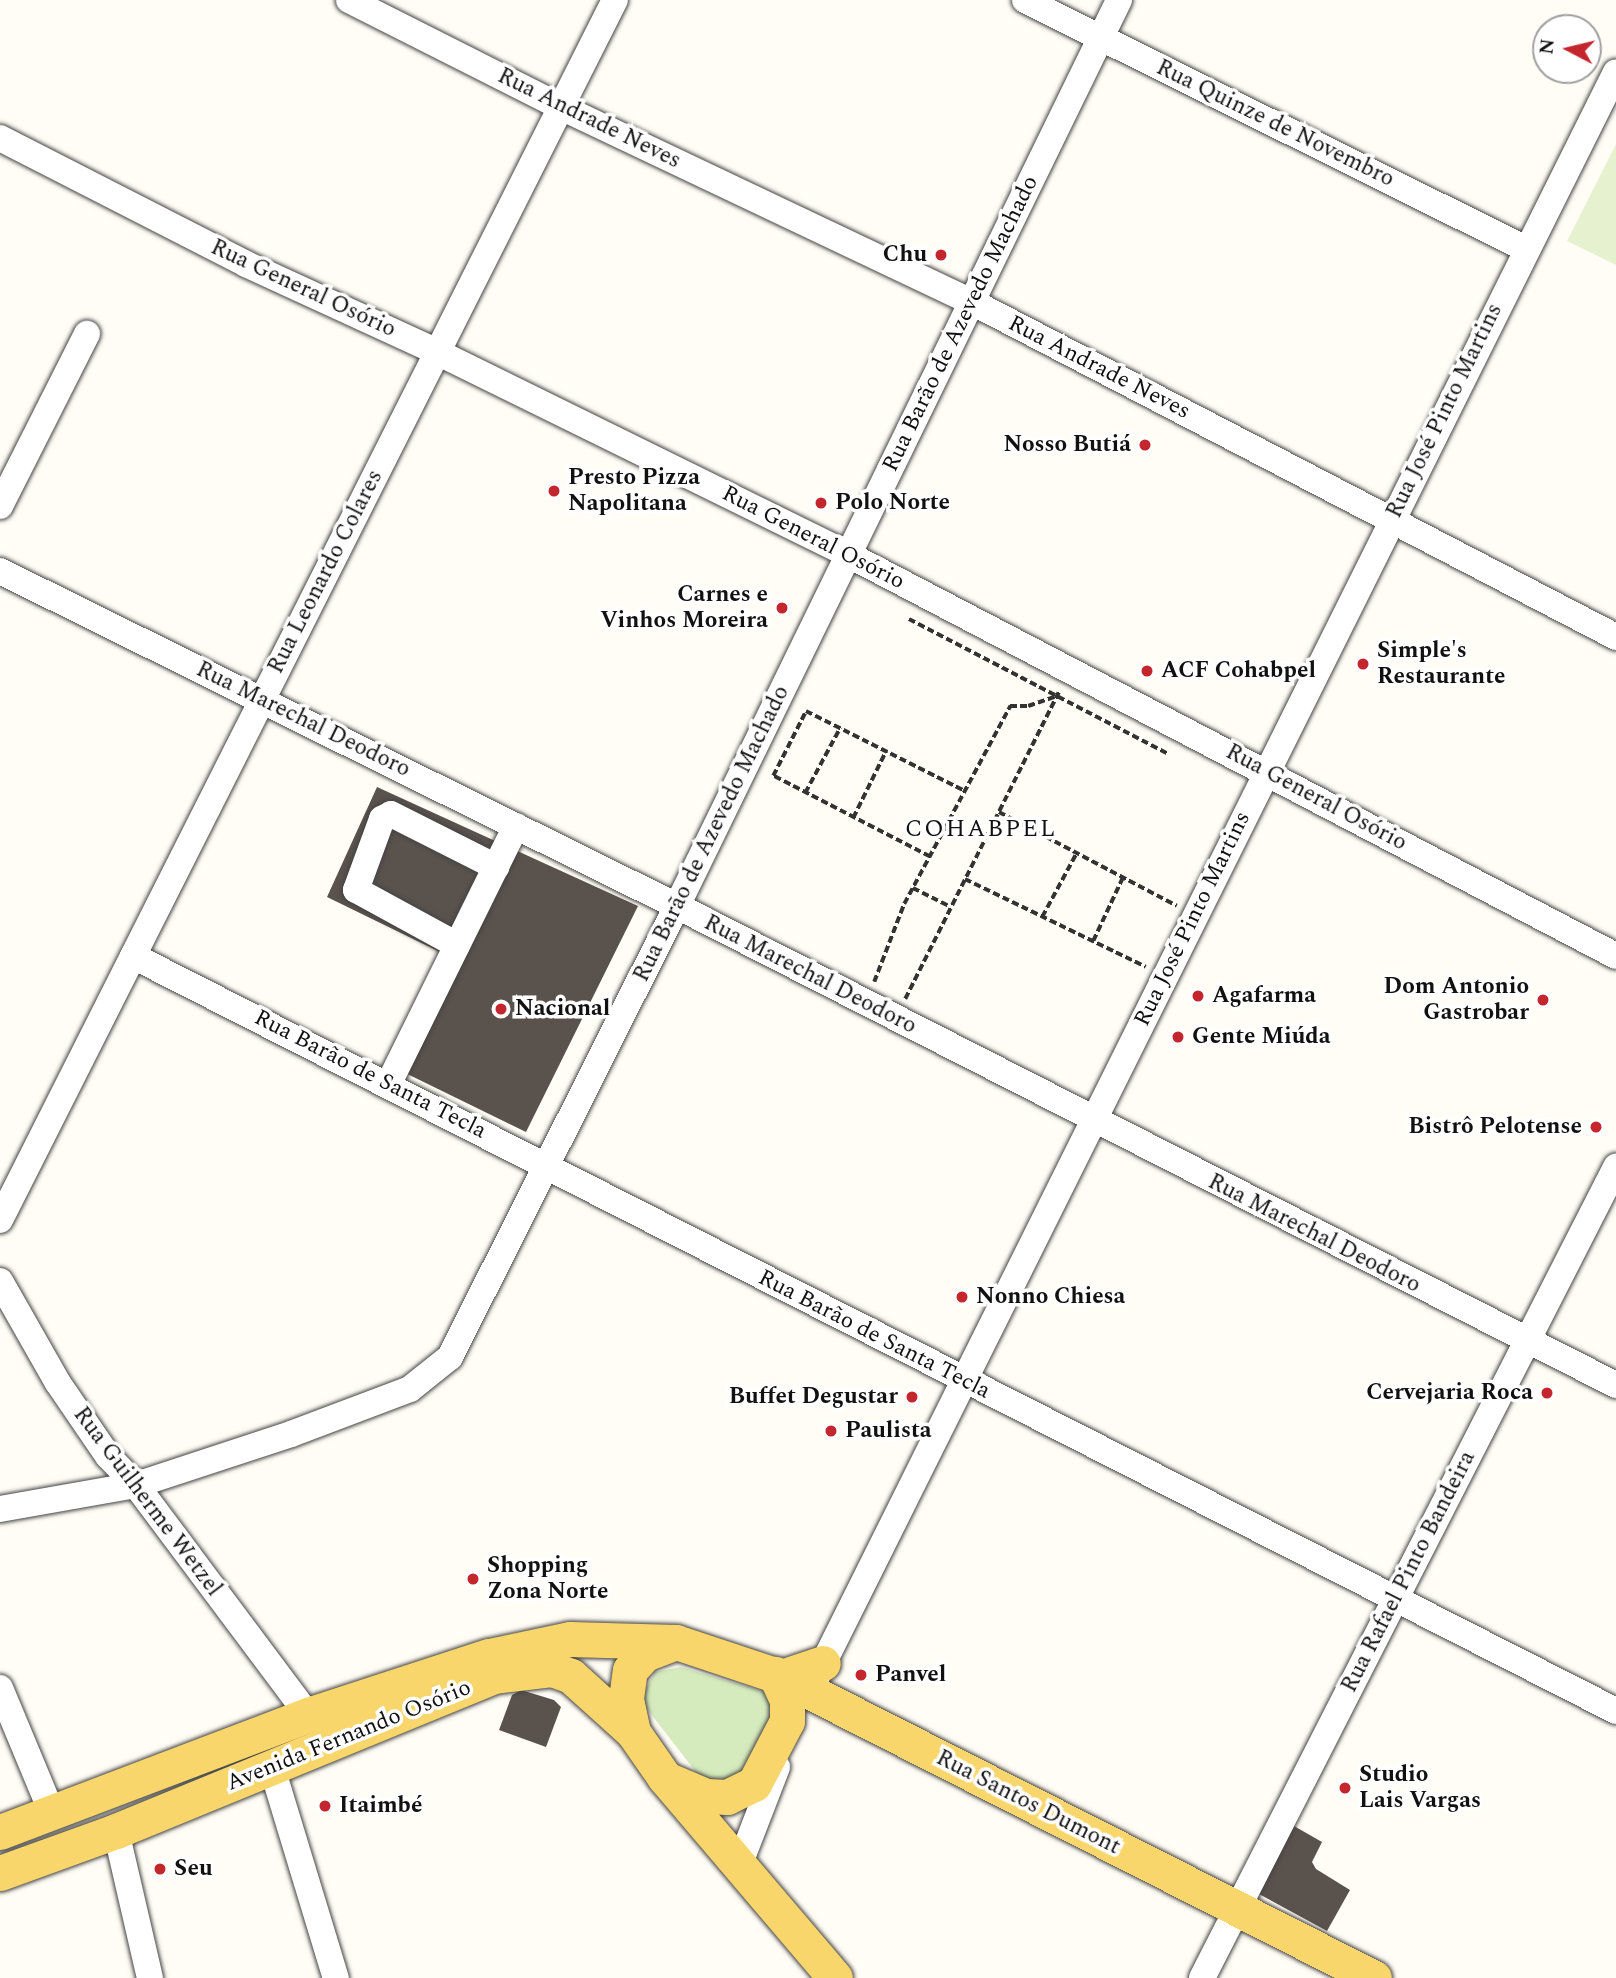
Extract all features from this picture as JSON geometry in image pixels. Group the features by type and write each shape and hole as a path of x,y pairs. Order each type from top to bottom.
{"main road":[{"name":"Avenida Fernando Osório","path":"0,1832 307,1715 489,1656 570,1639 676,1642"},
{"name":"Rua Santos Dumont","path":"676,1642 797,1676 1237,1909 1374,1978"},
{"path":"633,1732 626,1698 630,1670 645,1654 676,1642"},
{"name":"Avenida Fernando Osório","path":"0,1873 272,1768 494,1676 537,1668 571,1676 633,1732 664,1778 740,1863 835,1978"},
{"path":"664,1778 707,1796 727,1797 754,1784 787,1721 787,1700 797,1676"}],"street":[{"name":"Rua Andrade Neves","path":"349,0 561,107 972,302 1616,637"},
{"name":"Rua Leonardo Colares","path":"0,1220 615,0"},
{"name":"Rua Quinze de Novembro","path":"1025,0 1526,249"},
{"name":"Rua Barão de Azevedo Machado","path":"0,1509 136,1485 410,1389 450,1357 549,1166 1119,0"},
{"name":"Rua José Pinto Martins","path":"740,1863 797,1676 963,1382 1616,72"},
{"name":"Rua General Osório","path":"0,138 246,264 438,352 849,555 1616,956"},
{"path":"0,506 87,334"},
{"name":"Rua Marechal Deodoro","path":"0,571 677,906 1093,1121 1616,1385"},
{"path":"457,945 356,890 382,819 391,814 496,867"},
{"path":"388,1085 516,826"},
{"name":"Rua Barão de Santa Tecla","path":"133,956 549,1166 963,1382 1616,1711"},
{"name":"Rua Rafael Pinto Bandeira","path":"1202,1978 1616,1167"},
{"name":"Rua Guilherme Wetzel","path":"0,1281 58,1383 108,1456 136,1485 307,1715"},
{"path":"0,1688 52,1813"},
{"path":"272,1768 336,1978"},
{"path":"116,1830 150,1978"}],"path":[{"path":"909,619 1168,754"},
{"path":"873,985 913,888 1010,706 1028,706 1057,696"},
{"path":"904,1001 1057,696"},
{"path":"930,857 773,776 806,711 965,791"},
{"path":"805,793 840,728"},
{"path":"853,818 886,751"},
{"path":"999,813 1178,906"},
{"path":"1042,917 1076,853"},
{"path":"1093,941 1122,877"},
{"path":"965,879 1147,967"},
{"path":"913,888 951,907"}],"green space":[{"path":"1616,144 1616,265 1567,241"},
{"path":"681,1667 768,1693 775,1713 741,1784 706,1785 647,1709 642,1696 655,1672"}],"building":[{"name":"Nacional","path":"377,787 638,906 526,1132 389,1065 442,953 327,897"},
{"path":"521,1690 554,1700 561,1707 546,1747 499,1730 512,1695"},
{"path":"1294,1826 1322,1842 1312,1862 1316,1869 1350,1890 1327,1931 1259,1894"}],"place":[{"name":"Chu","path":"941,255"},
{"name":"Nosso Butiá","path":"1145,445"},
{"name":"Presto Pizza Napolitana","path":"554,491"},
{"name":"Polo Norte","path":"821,503"},
{"name":"Carnes e Vinhos Moreira","path":"782,608"},
{"name":"Simple's Restaurante","path":"1363,664"},
{"name":"ACF Cohabpel","path":"1147,671"},
{"name":"Agafarma","path":"1198,996"},
{"name":"Dom Antonio Gastrobar","path":"1543,1000"},
{"name":"Nacional","path":"501,1009"},
{"name":"Gente Miúda","path":"1178,1037"},
{"name":"Bistrô Pelotense","path":"1596,1127"},
{"name":"Nonno Chiesa","path":"962,1297"},
{"name":"Cervejaria Roca","path":"1547,1393"},
{"name":"Buffet Degustar","path":"912,1397"},
{"name":"Paulista","path":"831,1431"},
{"name":"Shopping Zona Norte","path":"473,1579"},
{"name":"Panvel","path":"861,1675"},
{"name":"Studio Lais Vargas","path":"1345,1788"},
{"name":"Itaimbé","path":"325,1806"},
{"name":"Seu","path":"160,1869"}],"district":[{"name":"COHABPEL","path":"981,830"}]}
